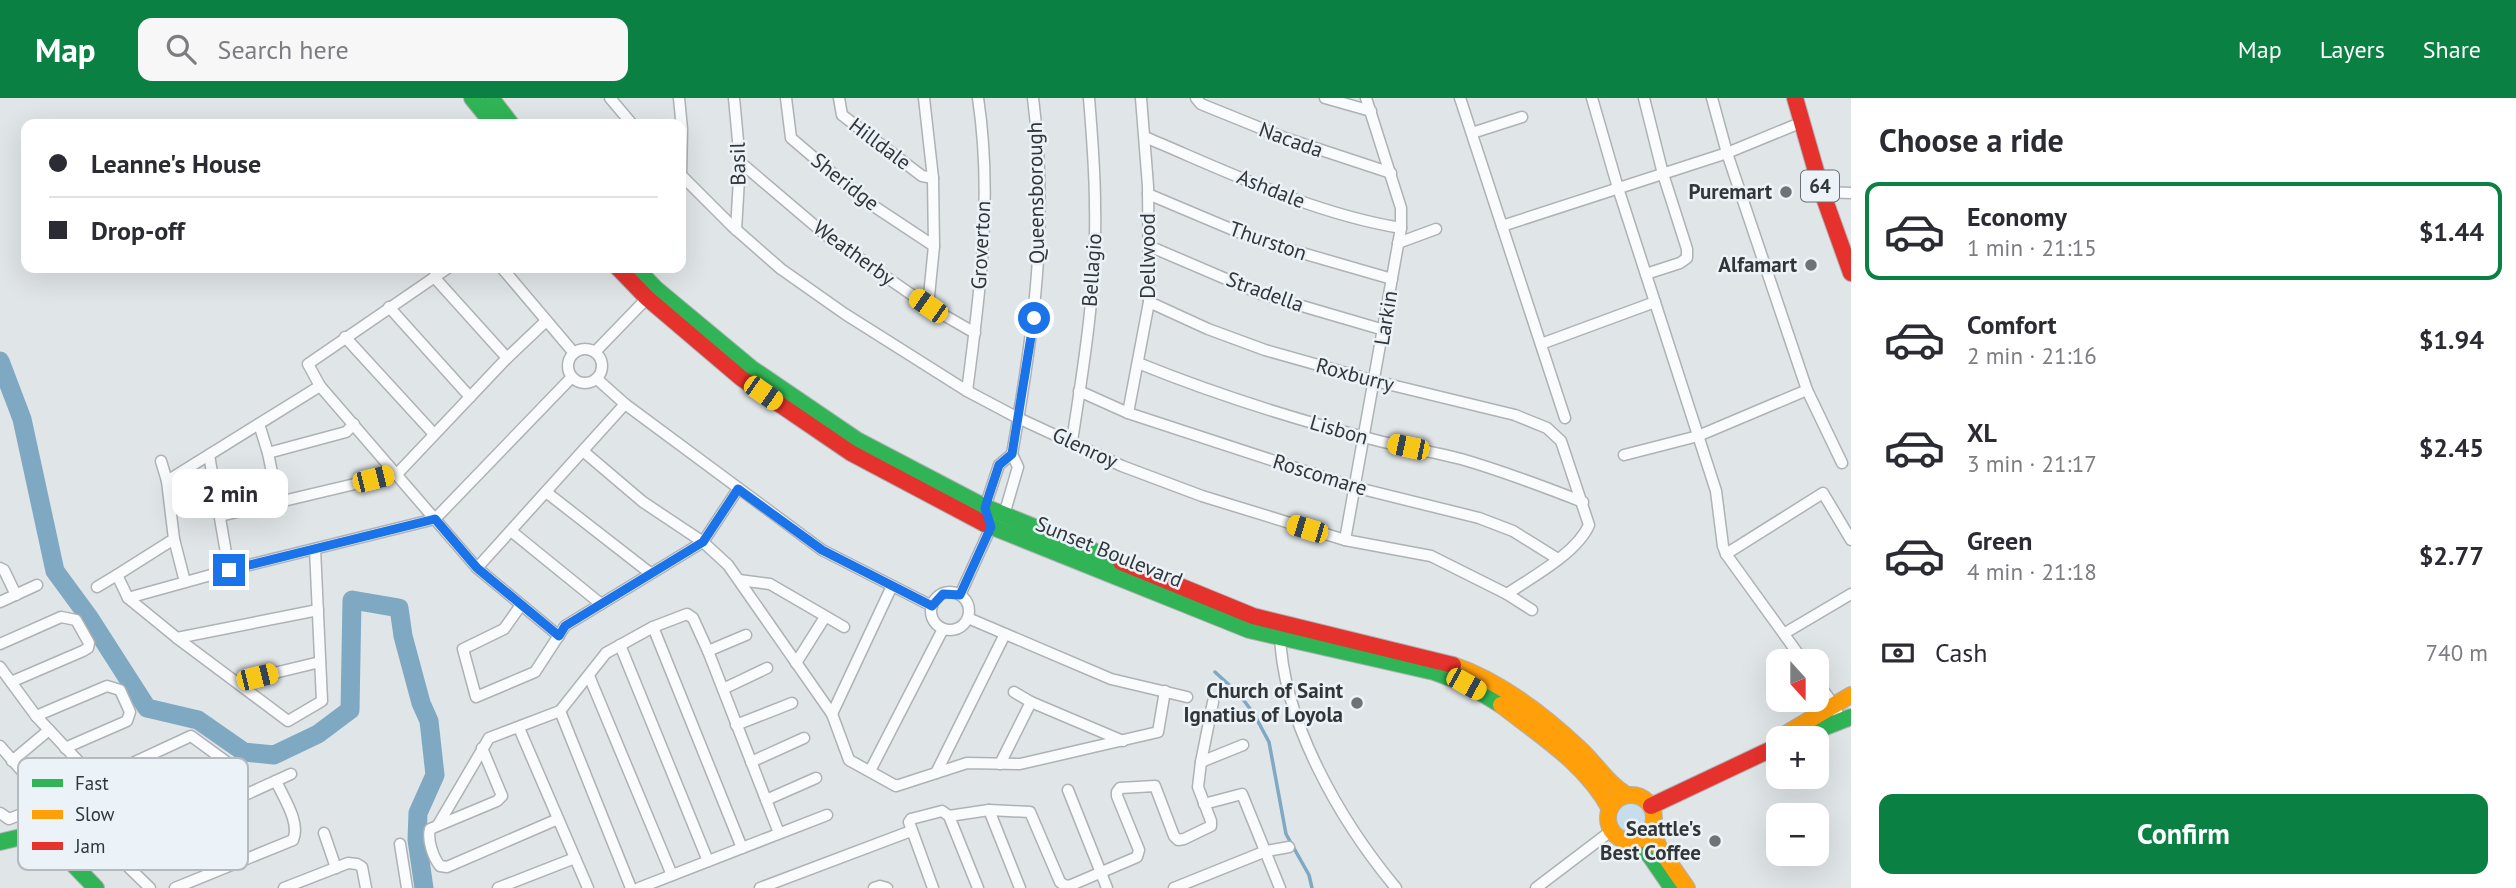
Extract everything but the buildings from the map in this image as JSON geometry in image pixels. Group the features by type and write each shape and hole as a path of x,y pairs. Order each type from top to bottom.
{"main road":[{"path":"472,98 489,119"},
{"path":"491,98 507,119"},
{"name":"64","path":"1795,98 1822,192 1851,273"},
{"name":"Sunset Boulevard","path":"625,273 751,369 857,440 985,508 1253,616 1280,630 1466,684 1494,700 1571,759 1601,792 1609,809"},
{"name":"Sunset Boulevard","path":"639,273 652,294 741,378 851,453 991,527 1249,630 1280,630 1438,660 1471,671 1528,707 1580,749 1618,790 1627,795"},
{"path":"1798,726 1851,695"},
{"path":"1828,726 1846,719"},
{"path":"1749,758 1766,747"},
{"path":"1651,806 1766,751"},
{"path":"1627,795 1638,796 1651,806 1654,818 1651,830 1644,838 1635,841 1619,838 1611,831 1609,809 1617,800 1627,795"},
{"path":"1651,830 1660,849 1687,888"},
{"path":"0,842 18,838"},
{"path":"1635,841 1644,849 1672,888"},
{"path":"79,870 96,888"}],"street":[{"path":"610,98 628,119"},
{"path":"679,98 681,119"},
{"name":"Basil","path":"734,98 740,162 736,230"},
{"name":"Sheridge","path":"786,98 791,138 860,197 934,246"},
{"name":"Hilldale","path":"839,98 842,115 922,176 933,178"},
{"path":"924,98 933,178 934,246 928,306"},
{"name":"Groverton","path":"967,391 982,266 985,201 978,98"},
{"name":"Queensborough","path":"1012,454 1034,318 1038,268 1038,154 1033,98"},
{"name":"Bellagio","path":"1072,441 1091,298 1095,244 1096,207 1089,98"},
{"name":"Dellwood","path":"1128,414 1149,302 1148,194 1141,98"},
{"name":"Nacada","path":"1196,98 1201,104 1285,138 1391,173"},
{"path":"1325,98 1371,111"},
{"name":"Larkin","path":"1345,540 1401,228 1401,208 1366,98"},
{"path":"1460,98 1565,418"},
{"path":"1592,98 1618,188 1716,491 1723,546 1726,554 1795,649"},
{"path":"1644,98 1663,174 1687,249 1687,258 1680,263 1646,274"},
{"path":"1712,98 1727,153 1807,390 1842,463"},
{"path":"1472,133 1522,117"},
{"path":"1502,226 1727,153 1800,123"},
{"name":"Ashdale","path":"1145,136 1287,197 1360,221 1401,228"},
{"name":"Weatherby","path":"740,162 827,236 928,306 975,333"},
{"name":"Glenroy","path":"686,181 781,269 845,314 967,391 1018,418 1122,466 1202,496 1345,540 1431,556 1507,594 1532,610"},
{"path":"1822,192 1851,193"},
{"name":"Thurston","path":"1148,194 1257,240 1392,279"},
{"path":"1398,243 1436,229"},
{"name":"Stradella","path":"1149,246 1261,294 1384,330"},
{"path":"440,273 308,364 320,386 477,568 559,636"},
{"path":"506,273 574,352"},
{"path":"434,277 507,358"},
{"path":"595,352 652,294"},
{"name":"Roxburry","path":"1149,302 1265,350 1375,381 1515,415 1547,428 1561,441 1576,490 1583,502"},
{"path":"1541,344 1655,302"},
{"path":"389,307 470,397"},
{"path":"220,516 397,474 507,358 547,321"},
{"path":"345,337 434,434"},
{"path":"585,349 595,352 602,362 597,379 581,384 571,378 568,362 574,352 585,349"},
{"name":"Lisbon","path":"1138,363 1265,409 1471,462 1511,474 1583,502"},
{"path":"128,598 435,519 571,378"},
{"path":"597,379 625,404 822,550 932,606"},
{"path":"167,481 320,386"},
{"path":"1624,455 1698,436 1807,390"},
{"name":"Roscomare","path":"1079,391 1128,414 1354,487 1479,518 1513,531 1558,559"},
{"path":"477,568 625,404"},
{"path":"259,424 278,502"},
{"path":"268,453 346,432 354,425"},
{"path":"583,451 643,502 703,542 728,565 832,714 849,760 896,786 967,763 1020,764 1158,732 1165,691"},
{"path":"960,595 991,527 1004,515 1018,467 1012,454 999,465 985,508 991,527"},
{"path":"209,455 229,570"},
{"path":"160,461 167,481 174,539 185,582"},
{"path":"522,605 504,629 463,649 476,697 535,673 565,626 703,542 738,489"},
{"path":"546,492 650,573"},
{"path":"1726,554 1823,493 1851,540"},
{"path":"1507,594 1558,559 1585,535 1589,525 1583,502"},
{"path":"511,531 601,604"},
{"path":"97,587 174,539"},
{"path":"117,575 128,598 288,721 322,701 315,549"},
{"path":"0,568 4,569 16,595"},
{"path":"739,580 770,584 844,627"},
{"path":"0,602 37,585"},
{"path":"832,714 892,586"},
{"path":"943,594 960,595 967,602 968,618 961,627 943,629 934,622 932,606 943,594"},
{"path":"1785,634 1851,594"},
{"path":"177,638 318,610"},
{"path":"438,825 489,738 560,711 606,653 653,627 687,614 693,618 708,651 779,833"},
{"path":"0,644 61,617 76,620 89,643 88,649 11,682"},
{"path":"796,663 825,617"},
{"path":"968,618 1111,679 1187,697"},
{"path":"653,627 742,848"},
{"path":"870,771 943,629"},
{"path":"1280,630 1284,671 1293,706 1309,749 1356,832 1396,888"},
{"path":"936,772 1005,634"},
{"path":"708,651 746,635"},
{"path":"620,645 708,861"},
{"path":"236,682 320,662"},
{"path":"0,667 36,716 75,758"},
{"path":"723,689 767,668"},
{"path":"589,676 672,875"},
{"path":"36,716 107,687 120,690 130,712 127,721 65,748"},
{"path":"1014,692 1031,702 1123,741"},
{"path":"1829,698 1846,719"},
{"path":"1000,764 1031,702"},
{"path":"949,816 989,810 1030,812 1060,881 1069,886 1137,857 1117,796 1120,788 1155,786 1174,836 1178,840 1184,839 1211,826 1198,787 1213,702"},
{"path":"736,725 792,703"},
{"path":"560,711 631,888"},
{"path":"519,728 588,888"},
{"path":"12,761 49,730"},
{"path":"144,758 191,736 221,758"},
{"path":"751,762 804,738"},
{"path":"1201,762 1243,745"},
{"path":"0,746 18,768"},
{"path":"482,748 502,796 497,801 430,829 435,859 440,866 447,867 558,819"},
{"path":"248,793 291,774"},
{"path":"766,800 816,778"},
{"path":"248,858 293,840 294,822 276,781"},
{"path":"1068,790 1107,888"},
{"path":"1204,804 1242,794 1280,888"},
{"path":"989,810 1020,888"},
{"path":"933,888 909,822 911,819 942,811 949,816 978,888"},
{"path":"0,813 9,819 18,815"},
{"path":"639,888 827,815"},
{"path":"760,888 911,831"},
{"path":"1536,888 1611,831"},
{"path":"324,833 336,868"},
{"path":"400,844 406,888"},
{"path":"1174,888 1266,852 1289,847"},
{"path":"498,888 575,858"},
{"path":"284,888 348,863 360,864 364,870 366,888"},
{"path":"130,870 144,886"},
{"path":"175,888 219,870"},
{"path":"874,888 887,888"}],"shaded area":[{"path":"1630,802 1641,807 1646,818 1641,829 1630,834 1619,829 1614,818 1619,807"}],"waterway":[{"path":"0,361 22,419 55,571 88,616 147,708 198,720 244,752 274,755 318,734 350,710 352,600 399,608 403,636 421,703 429,721 435,775 418,813 417,840 424,888"},
{"path":"1215,672 1239,694 1254,714 1269,742 1286,834 1309,875 1312,888"}],"traffic: fast":[{"path":"472,98 489,119"},
{"path":"491,98 507,119"},
{"path":"641,273 656,289 751,368 857,440 985,507 1121,562"},
{"path":"985,524 1249,630 1434,672 1466,684 1501,705"},
{"path":"1828,726 1851,717"},
{"path":"0,842 18,838"},
{"path":"1635,841 1650,856 1672,888"},
{"path":"79,870 96,888"}],"traffic: slow":[{"path":"1453,665 1488,680 1536,712 1580,749 1608,780 1627,795"},
{"path":"1799,726 1851,695"},
{"path":"1501,705 1576,764 1610,809"},
{"path":"1631,795 1640,796 1647,802 1653,809 1654,818 1653,827 1647,834 1640,840 1631,841 1622,840 1615,834 1609,827 1608,818 1609,809 1615,802 1622,796 1631,795"},
{"path":"1651,830 1660,849 1687,888"}],"traffic: jam":[{"path":"1795,98 1822,192 1851,273"},
{"path":"623,273 647,298 741,378 851,453 985,524"},
{"path":"1121,562 1253,616 1453,665"},
{"path":"1651,806 1766,752"}],"place":[{"name":"Puremart","path":"1786,192"},
{"name":"Alfamart","path":"1811,265"},
{"name":"Church of Saint Ignatius of Loyola","path":"1357,703"},
{"name":"Seattle's Best Coffee","path":"1715,841"}],"route":[{"path":"229,570 435,519 477,568 559,636 565,626 703,542 738,489 822,550 932,606 943,594 960,595 991,527 985,508 999,465 1012,454 1034,318"}]}
